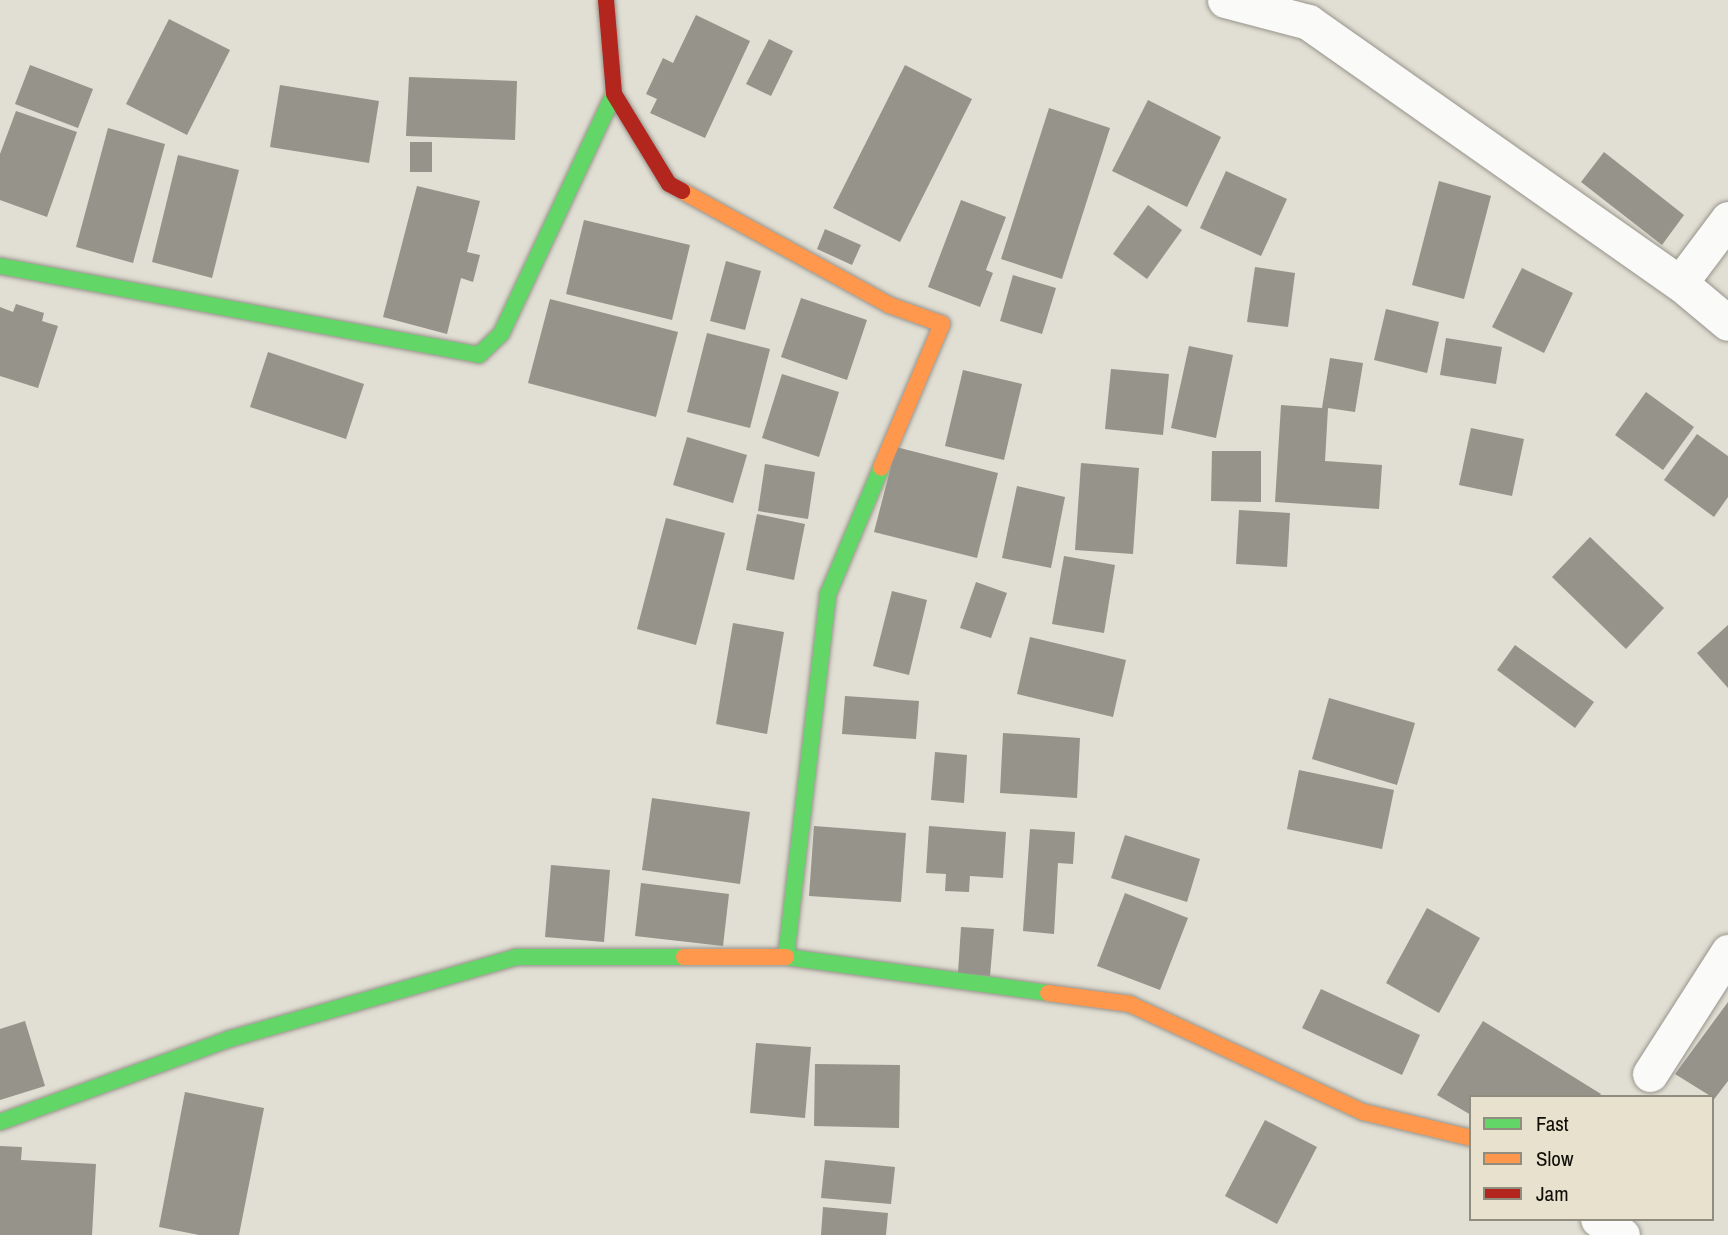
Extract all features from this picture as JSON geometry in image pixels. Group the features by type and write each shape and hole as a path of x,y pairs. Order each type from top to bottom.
{"street":[{"path":"606,0 614,93 669,184 889,304 942,324 828,594 786,957"},
{"path":"1225,0 1308,22 1680,283 1728,323"},
{"path":"0,266 478,355 501,334 614,93"},
{"path":"1680,283 1728,219"},
{"path":"1650,1074 1728,952"},
{"path":"0,1122 229,1039 516,957 786,957 1130,1004 1363,1112 1469,1138"},
{"path":"1601,1221 1622,1235"}],"building":[{"path":"696,15 750,41 705,138 650,113 657,99 646,94 663,58 673,63"},
{"path":"169,19 230,50 187,135 126,104"},
{"path":"769,39 793,51 771,96 746,84"},
{"path":"30,65 93,89 78,128 15,104"},
{"path":"905,65 972,99 900,242 833,208"},
{"path":"409,77 517,81 515,140 406,136"},
{"path":"280,85 379,101 369,163 270,147"},
{"path":"1148,100 1221,137 1187,207 1112,171"},
{"path":"1049,108 1110,128 1062,279 1001,259"},
{"path":"16,111 77,132 47,217 0,200 0,154"},
{"path":"108,128 165,144 133,263 76,247"},
{"path":"410,142 432,142 432,172 410,172"},
{"path":"1604,152 1684,215 1662,245 1581,182"},
{"path":"178,155 239,170 212,278 152,262"},
{"path":"1226,171 1287,199 1261,256 1200,228"},
{"path":"1439,181 1491,196 1464,299 1412,285"},
{"path":"417,186 480,201 467,252 480,255 473,282 461,278 447,334 383,317"},
{"path":"961,200 1006,217 986,270 993,273 980,307 928,287"},
{"path":"1148,205 1182,230 1147,279 1113,254"},
{"path":"584,220 690,245 672,320 566,294"},
{"path":"825,229 861,245 852,265 817,249"},
{"path":"726,261 761,271 745,330 710,321"},
{"path":"1255,267 1295,273 1288,327 1247,322"},
{"path":"1522,268 1573,293 1544,353 1492,327"},
{"path":"1013,275 1056,288 1042,334 1000,321"},
{"path":"801,298 867,320 847,380 781,357"},
{"path":"550,299 678,332 656,417 528,383"},
{"path":"16,304 44,313 42,321 58,326 38,388 0,376 0,307 13,312"},
{"path":"1386,309 1439,322 1427,373 1374,360"},
{"path":"707,333 770,349 750,428 687,412"},
{"path":"1446,338 1502,347 1496,384 1440,375"},
{"path":"1189,346 1233,355 1216,438 1171,428"},
{"path":"268,352 364,384 346,439 250,407"},
{"path":"1330,358 1363,363 1355,412 1328,408 1325,461 1382,465 1379,509 1275,502 1281,405 1322,408"},
{"path":"1111,369 1169,374 1163,435 1105,429"},
{"path":"963,370 1022,384 1004,460 945,446"},
{"path":"782,374 839,392 819,457 762,438"},
{"path":"1646,392 1694,427 1663,470 1615,435"},
{"path":"1471,428 1524,439 1512,496 1459,485"},
{"path":"1697,434 1728,456 1728,497 1714,517 1664,480"},
{"path":"687,437 747,455 733,503 673,485"},
{"path":"896,447 998,473 977,558 874,532"},
{"path":"1212,451 1261,451 1261,502 1211,501"},
{"path":"1081,463 1139,468 1133,554 1075,550"},
{"path":"765,464 815,472 808,519 758,511"},
{"path":"1017,486 1065,497 1051,568 1002,558"},
{"path":"1239,510 1290,513 1287,567 1236,564"},
{"path":"757,514 805,524 794,580 746,570"},
{"path":"666,518 725,533 696,645 637,629"},
{"path":"1590,537 1664,608 1626,649 1552,577"},
{"path":"1064,556 1115,565 1104,633 1052,624"},
{"path":"976,582 1007,593 991,638 960,628"},
{"path":"892,591 927,600 909,675 873,666"},
{"path":"733,623 784,632 767,734 716,724"},
{"path":"1728,625 1728,688 1697,653"},
{"path":"1030,637 1126,660 1113,717 1017,694"},
{"path":"1515,645 1594,702 1575,728 1497,670"},
{"path":"845,696 919,701 916,739 842,734"},
{"path":"1329,698 1415,723 1397,785 1312,759"},
{"path":"1003,733 1080,738 1077,798 1000,793"},
{"path":"935,752 967,755 964,803 931,800"},
{"path":"1299,770 1394,790 1382,849 1287,829"},
{"path":"652,798 750,812 740,884 642,870"},
{"path":"814,826 906,833 901,902 809,896"},
{"path":"929,826 1006,832 1003,878 970,876 969,892 945,891 946,874 926,873"},
{"path":"1030,829 1075,832 1073,864 1058,863 1054,934 1023,931"},
{"path":"1125,835 1200,859 1187,902 1111,878"},
{"path":"551,865 610,870 604,942 545,937"},
{"path":"641,883 729,894 723,946 635,936"},
{"path":"1125,893 1188,918 1160,990 1097,966"},
{"path":"1427,908 1480,938 1439,1013 1386,983"},
{"path":"961,927 994,929 990,976 958,973"},
{"path":"1321,989 1420,1035 1402,1075 1302,1028"},
{"path":"1728,1002 1728,1081 1714,1099 1714,1095 1709,1095 1675,1074"},
{"path":"25,1021 45,1086 0,1100 0,1029"},
{"path":"1483,1021 1601,1094 1469,1095 1469,1114 1437,1095"},
{"path":"756,1043 811,1047 805,1118 750,1113"},
{"path":"815,1064 900,1065 899,1128 814,1126"},
{"path":"185,1092 264,1108 239,1235 199,1235 159,1227"},
{"path":"1265,1120 1317,1147 1277,1224 1225,1196"},
{"path":"0,1146 22,1147 21,1160 96,1164 92,1235 0,1235"},
{"path":"825,1160 895,1167 891,1204 821,1198"},
{"path":"823,1207 888,1213 886,1235 821,1235"}],"traffic: fast":[{"path":"0,266 479,355 501,334 614,94"},
{"path":"881,468 828,594 786,957 1048,993"},
{"path":"0,1122 229,1039 516,957 684,957"}],"traffic: slow":[{"path":"682,191 889,305 942,324 881,468"},
{"path":"684,957 786,957"},
{"path":"1048,993 1130,1004 1363,1112 1469,1138"}],"traffic: jam":[{"path":"606,0 614,94 669,184 682,191"}]}
